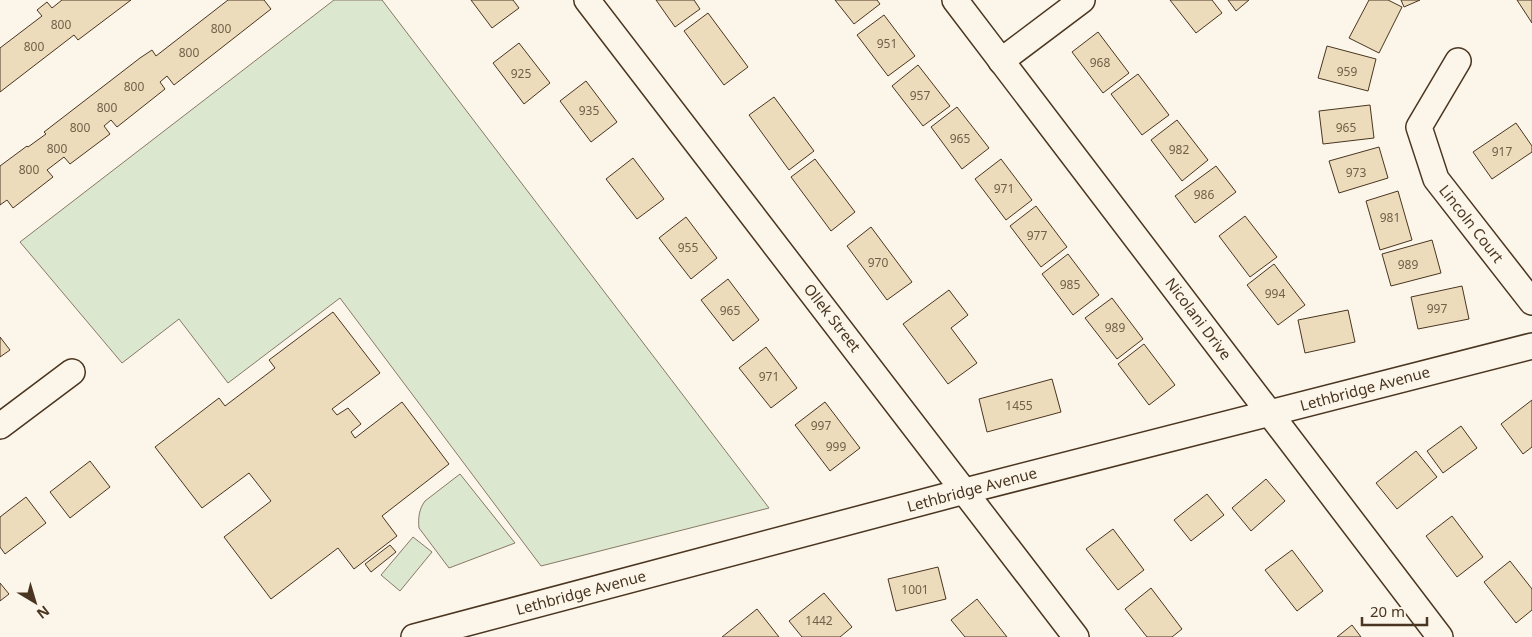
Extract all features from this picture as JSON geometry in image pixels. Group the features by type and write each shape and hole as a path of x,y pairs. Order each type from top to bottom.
{"street":[{"name":"Ollek Street","path":"587,0 1076,637"},
{"name":"Nicolani Drive","path":"955,0 1440,637"},
{"path":"1001,61 1082,0"},
{"name":"Lincoln Court","path":"1458,61 1419,127 1436,179 1532,302"},
{"name":"Lethbridge Avenue","path":"414,637 965,492 1532,346"},
{"path":"0,426 72,372"}],"green space":[{"path":"334,0 382,0 769,508 541,566 340,298 228,383 179,319 122,363 20,242"},
{"path":"460,474 515,543 449,568 419,528 419,517 421,507 425,501"},
{"path":"413,537 432,552 400,591 381,575"}],"building":[{"path":"62,0 131,0 78,40 74,35 0,92 0,48 42,16 37,10 47,2 52,8"},
{"path":"228,0 264,0 271,9 174,85 167,76 160,82 165,89 117,127 111,120 104,126 110,134 70,164 64,157 47,170 53,177 13,208 7,200 0,205 0,166 46,134 44,132 140,58 152,50 156,56"},
{"path":"471,0 513,0 519,8 492,28"},
{"path":"656,0 694,0 700,9 675,27"},
{"path":"835,0 877,0 880,4 854,24"},
{"path":"1170,0 1212,0 1222,13 1196,33"},
{"path":"1228,0 1249,0 1236,11"},
{"path":"1369,0 1388,0 1402,7 1379,53 1349,38"},
{"path":"1401,0 1420,0 1404,7"},
{"path":"1517,0 1532,0 1532,23"},
{"path":"708,13 748,67 724,85 684,31"},
{"path":"884,15 915,56 888,76 857,35"},
{"path":"1098,32 1129,73 1103,93 1072,52"},
{"path":"519,43 550,83 524,104 493,63"},
{"path":"1327,46 1376,59 1368,91 1318,78"},
{"path":"918,65 950,106 923,126 892,86"},
{"path":"1138,74 1169,115 1142,135 1111,94"},
{"path":"586,81 617,122 591,142 560,101"},
{"path":"774,97 814,151 789,170 749,115"},
{"path":"1370,105 1374,138 1323,144 1319,111"},
{"path":"957,107 989,148 962,169 931,127"},
{"path":"1177,120 1208,160 1182,181 1151,140"},
{"path":"1516,123 1532,146 1532,152 1492,179 1473,152"},
{"path":"1379,147 1388,178 1339,193 1329,161"},
{"path":"633,158 664,199 637,219 606,179"},
{"path":"815,159 855,212 831,231 791,177"},
{"path":"1001,159 1032,200 1006,220 975,179"},
{"path":"1216,166 1236,192 1195,223 1175,196"},
{"path":"1398,191 1412,240 1380,250 1366,201"},
{"path":"1036,206 1067,247 1041,267 1010,226"},
{"path":"1245,216 1277,257 1250,277 1219,236"},
{"path":"686,217 717,258 691,279 659,238"},
{"path":"871,227 912,282 887,300 847,246"},
{"path":"1432,240 1441,273 1391,286 1382,254"},
{"path":"1068,254 1099,295 1073,315 1042,274"},
{"path":"1274,264 1305,305 1278,325 1247,285"},
{"path":"728,279 759,320 733,341 701,300"},
{"path":"1462,286 1469,319 1418,329 1411,297"},
{"path":"949,290 968,315 951,328 977,363 948,384 903,324"},
{"path":"1112,298 1143,339 1117,359 1085,318"},
{"path":"1348,310 1355,342 1305,353 1298,320"},
{"path":"333,312 380,373 332,409 337,415 348,408 361,424 351,432 355,438 402,402 449,464 382,516 397,536 354,569 338,548 271,599 224,537 271,501 249,473 202,508 155,447 219,398 225,406 275,368 269,360"},
{"path":"0,337 10,350 0,357"},
{"path":"1144,344 1175,385 1149,405 1118,364"},
{"path":"766,347 797,388 771,408 739,368"},
{"path":"1052,379 1061,412 987,432 979,399"},
{"path":"1532,400 1532,447 1523,454 1501,424"},
{"path":"825,402 860,448 830,471 795,425"},
{"path":"1461,426 1477,448 1443,473 1427,451"},
{"path":"1416,451 1437,477 1397,509 1376,483"},
{"path":"90,461 110,487 70,518 50,492"},
{"path":"1266,479 1285,501 1251,531 1232,508"},
{"path":"1207,494 1224,515 1191,541 1174,520"},
{"path":"26,497 46,523 5,554 0,547 0,517"},
{"path":"1452,516 1483,557 1457,577 1426,536"},
{"path":"1113,529 1144,570 1118,590 1086,549"},
{"path":"390,545 396,552 371,572 365,564"},
{"path":"1292,550 1323,591 1297,611 1265,570"},
{"path":"1510,561 1532,589 1532,610 1516,623 1484,582"},
{"path":"938,567 946,599 896,611 888,579"},
{"path":"0,583 9,594 0,601"},
{"path":"1151,588 1182,629 1172,637 1147,637 1125,609"},
{"path":"824,593 852,627 840,637 802,637 789,621"},
{"path":"977,599 1007,637 965,637 951,620"},
{"path":"757,609 779,637 722,637"},
{"path":"1352,625 1361,637 1337,637"}]}
